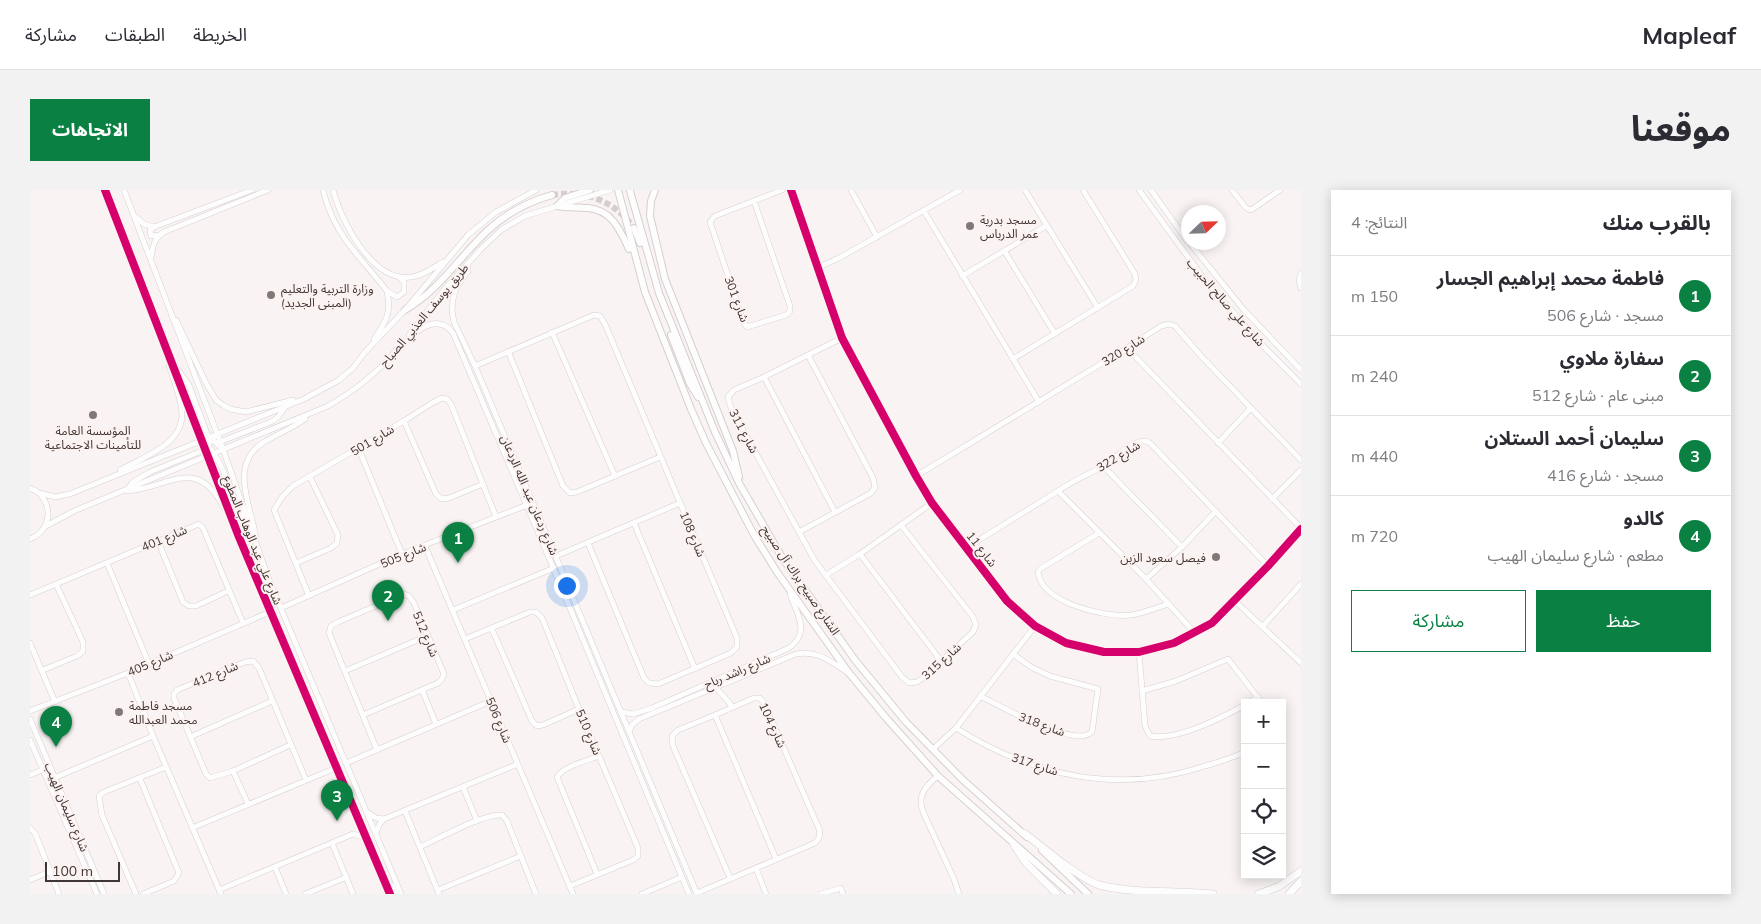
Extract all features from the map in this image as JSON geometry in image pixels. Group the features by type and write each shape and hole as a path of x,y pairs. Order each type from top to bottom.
{"highway":[{"path":"1024,833 1091,882 1116,890 1213,894"},
{"path":"1014,845 1026,863 1058,894"},
{"path":"1258,894 1278,887 1301,870"},
{"path":"1289,894 1301,881"},
{"path":"1144,892 1157,894"}],"main road":[{"path":"556,206 565,198 590,190"},
{"name":"الشارع صبيح براك آل صبيح","path":"618,190 636,261 655,321 706,443 754,535 777,572 849,673 938,776 1071,894"},
{"path":"655,190 651,201 650,216 663,270 672,299 733,451 739,483"},
{"name":"الشارع صبيح براك آل صبيح","path":"630,191 659,292 704,403 739,483 783,559 880,692 963,780 1024,833 1088,894"},
{"path":"405,310 433,290 499,220 527,204 552,194"},
{"path":"556,206 591,208 609,216 619,228 636,261"},
{"path":"634,228 641,244 662,312 690,384 704,403"}],"street":[{"name":"شارع علي عبد الوهاب المطوع","path":"105,190 201,440 223,449 258,551 402,894"},
{"name":"شارع علي عبد الوهاب المطوع","path":"124,190 217,433 207,456 239,538 390,894"},
{"path":"252,190 154,227 150,230 150,234 154,237 268,190"},
{"path":"323,190 333,219 346,243 393,296 401,295 405,287 400,278"},
{"path":"333,190 341,214 358,244 371,260 381,268 400,278 412,277 447,259"},
{"name":"طريق يوسف العذبي الصباح","path":"212,445 217,433 304,398 338,380 353,368 365,352 405,310 468,235 508,204 536,190"},
{"name":"طريق يوسف العذبي الصباح","path":"40,493 55,497 63,496 201,440 223,449 310,414 348,394 367,380 396,352 443,291 491,239 513,222 534,213 610,190"},
{"name":"شارع 301","path":"754,201 790,306 790,311 786,315 747,327 744,324 710,222 715,216 782,190"},
{"name":"شارع 11","path":"791,190 842,338 916,476 932,503 1007,601 1035,626 1066,643 1104,652 1139,652 1174,643 1212,623 1301,529"},
{"path":"851,190 877,237"},
{"path":"817,268 839,258 960,190"},
{"path":"1013,359 1133,286 1136,280 1135,274 1083,190"},
{"name":"شارع علي صالح الحبيب","path":"1139,190 1207,283 1301,384"},
{"name":"شارع علي صالح الحبيب","path":"1151,190 1181,231"},
{"path":"1232,190 1246,208 1251,210 1280,190"},
{"path":"1028,191 1046,226 1098,308"},
{"path":"1152,209 1158,206 1159,202"},
{"path":"924,211 1039,402"},
{"path":"133,215 144,224 154,227"},
{"path":"962,276 1046,226"},
{"path":"151,260 153,246 158,235"},
{"name":"شارع علي صالح الحبيب","path":"1195,250 1244,310 1301,370"},
{"path":"1004,252 1055,334"},
{"name":"شارع ردعان عبد الله الردعان","path":"468,264 468,271 456,288 453,300 454,322 475,366 527,505 690,894"},
{"path":"1301,273 1299,280 1301,288"},
{"path":"365,352 388,315 390,303 387,291"},
{"path":"166,303 206,383 216,400 223,405 230,409 246,412 304,398"},
{"path":"1237,316 1238,312 1244,310"},
{"path":"96,483 165,446 176,435 182,420 181,406 152,313"},
{"name":"شارع 108","path":"475,366 594,315 600,316 737,638 737,647 731,653 658,684 648,682 644,678 588,543"},
{"path":"396,352 411,336 424,326 437,323 446,326 449,320 454,322"},
{"name":"شارع 320","path":"916,476 1161,326 1169,324 1176,326 1202,357 1301,460"},
{"name":"شارع ردعان عبد الله الردعان","path":"446,326 453,333 556,556 697,894"},
{"path":"552,332 615,476"},
{"name":"شارع 311","path":"826,575 815,562 731,408 728,397 734,390 842,338"},
{"path":"1127,348 1301,529"},
{"path":"508,351 563,486 570,493 577,492 660,457"},
{"path":"799,532 871,493 875,487 873,478 808,356"},
{"path":"171,361 189,385 237,507 251,531"},
{"path":"764,377 835,512"},
{"name":"شارع 501","path":"309,596 274,510 282,497 293,486 404,421 432,402 442,398 447,399 451,404 496,517"},
{"path":"125,490 133,482 150,472 273,421 285,406"},
{"path":"1218,443 1251,408"},
{"path":"258,551 244,483 244,472 247,462 257,447 298,424 310,414"},
{"path":"404,421 436,494 442,499 483,484"},
{"name":"شارع 322","path":"966,548 1058,492 1070,482 1103,466 1131,446 1146,440 1268,566"},
{"path":"358,447 402,554"},
{"path":"46,526 74,511 207,456"},
{"path":"1103,466 1182,547"},
{"path":"1272,499 1301,470"},
{"path":"125,490 141,489 182,477 198,480 205,483 217,495 239,538"},
{"path":"296,563 331,548 337,543 338,535 310,477"},
{"path":"30,539 41,532 49,518 46,500 31,487"},
{"path":"1058,492 1146,579 1194,632"},
{"path":"556,556 680,503"},
{"path":"826,575 860,554 932,503"},
{"name":"شارع 505","path":"281,608 402,554 527,505"},
{"path":"1146,579 1182,547 1216,511"},
{"path":"634,523 695,669"},
{"name":"شارع 401","path":"30,595 199,524 203,528 243,623"},
{"name":"شارع 315","path":"826,575 902,677 909,683 917,682 973,632 976,625 973,617 901,525"},
{"path":"1099,533 1040,569 1038,576 1047,589 1062,601 1095,612 1129,615 1168,604"},
{"path":"158,541 182,602 189,606 196,606 228,591"},
{"name":"شارع 506","path":"426,546 573,894"},
{"path":"860,554 941,661"},
{"path":"107,563 149,664"},
{"path":"453,610 554,568"},
{"path":"42,670 77,656 83,651 83,642 56,584"},
{"path":"1263,626 1301,584"},
{"name":"شارع راشد رباح","path":"621,712 637,713 766,659 793,645 798,638 802,625 788,586"},
{"name":"شارع 512","path":"363,715 442,680 444,674 414,603 404,594 338,622 331,626 329,632 377,750"},
{"path":"1235,600 1300,660"},
{"name":"شارع 405","path":"30,711 128,673 270,612"},
{"name":"شارع 510","path":"465,640 530,612 536,612 542,618 638,848 638,856 633,860 570,886"},
{"path":"576,621 582,618"},
{"path":"933,749 956,728 1035,626"},
{"path":"492,629 532,721 537,726 579,710"},
{"path":"345,671 427,636"},
{"path":"30,643 55,702"},
{"name":"شارع راشد رباح","path":"629,731 639,719 802,652 822,656 849,673"},
{"path":"1139,652 1145,726 1150,736 1158,737 1205,725 1241,707"},
{"name":"شارع 318","path":"980,696 1055,731 1082,736 1092,732 1098,689 1050,676 1031,667 1013,654"},
{"path":"591,658 597,656"},
{"path":"1142,690 1176,681 1228,659 1258,697 1255,699"},
{"name":"شارع 412","path":"290,745 233,771 210,778 206,774 190,737 174,694 177,690 245,662 253,661 258,668 306,780"},
{"path":"128,673 220,892 353,834 359,822"},
{"path":"715,687 732,708"},
{"path":"422,690 436,724"},
{"name":"شارع 104","path":"697,894 730,878 815,843 819,838 820,830 764,703 760,698 754,698 678,730 672,736 673,746 730,878"},
{"path":"190,737 272,701"},
{"path":"346,763 492,701"},
{"path":"637,713 639,719"},
{"path":"715,715 776,859"},
{"name":"شارع سليمان الهيب","path":"30,719 104,894"},
{"name":"شارع 317","path":"956,728 983,744 1020,761 1087,778 1128,780 1182,774 1241,754"},
{"path":"54,778 153,736"},
{"name":"شارع سليمان الهيب","path":"30,740 97,894"},
{"path":"597,874 557,778 564,770 598,756"},
{"path":"366,811 376,818 384,819 518,764"},
{"path":"136,894 102,815 99,796 104,792 166,767"},
{"path":"192,828 336,768"},
{"path":"30,775 42,770"},
{"path":"233,771 248,804"},
{"path":"938,776 925,788 922,793 921,804 959,894"},
{"path":"140,779 179,872 174,881 143,894"},
{"path":"463,787 477,820"},
{"path":"405,811 438,892 521,856"},
{"path":"420,847 477,820 495,814 502,815 507,821 536,894"},
{"path":"376,834 379,825 384,819"},
{"path":"30,828 35,833 59,894"},
{"path":"353,834 366,838"},
{"path":"332,843 353,894"},
{"path":"275,867 286,894"},
{"path":"756,868 766,894"},
{"path":"30,880 49,872"},
{"path":"305,894 346,877"},
{"path":"642,894 656,891 682,877"},
{"path":"384,878 392,886 396,894"},
{"path":"821,894 841,888 843,894"}],"tunnel":[{"path":"552,195 576,194 588,196 609,204 634,228"}],"cycle path":[{"path":"105,190 239,537 390,894"},
{"path":"791,190 842,338 916,476 932,503 1007,601 1035,626 1066,643 1104,652 1139,652 1174,643 1212,623 1301,529"}],"place":[{"name":"مسجد بدرية عمر الدرباس","path":"970,226"},
{"name":"وزارة التربية والتعليم (المبنى الجديد)","path":"271,295"},
{"name":"المؤسسة العامة للتأمينات الاجتماعية","path":"93,415"},
{"name":"فيصل سعود الزبن","path":"1216,557"},
{"name":"فاطمة محمد إبراهيم الجسار","path":"458,563"},
{"name":"سفارة ملاوي","path":"388,621"},
{"name":"مسجد فاطمة محمد العبدالله","path":"119,712"},
{"name":"كالدو","path":"56,747"},
{"name":"سليمان أحمد الستلان","path":"337,821"}]}
